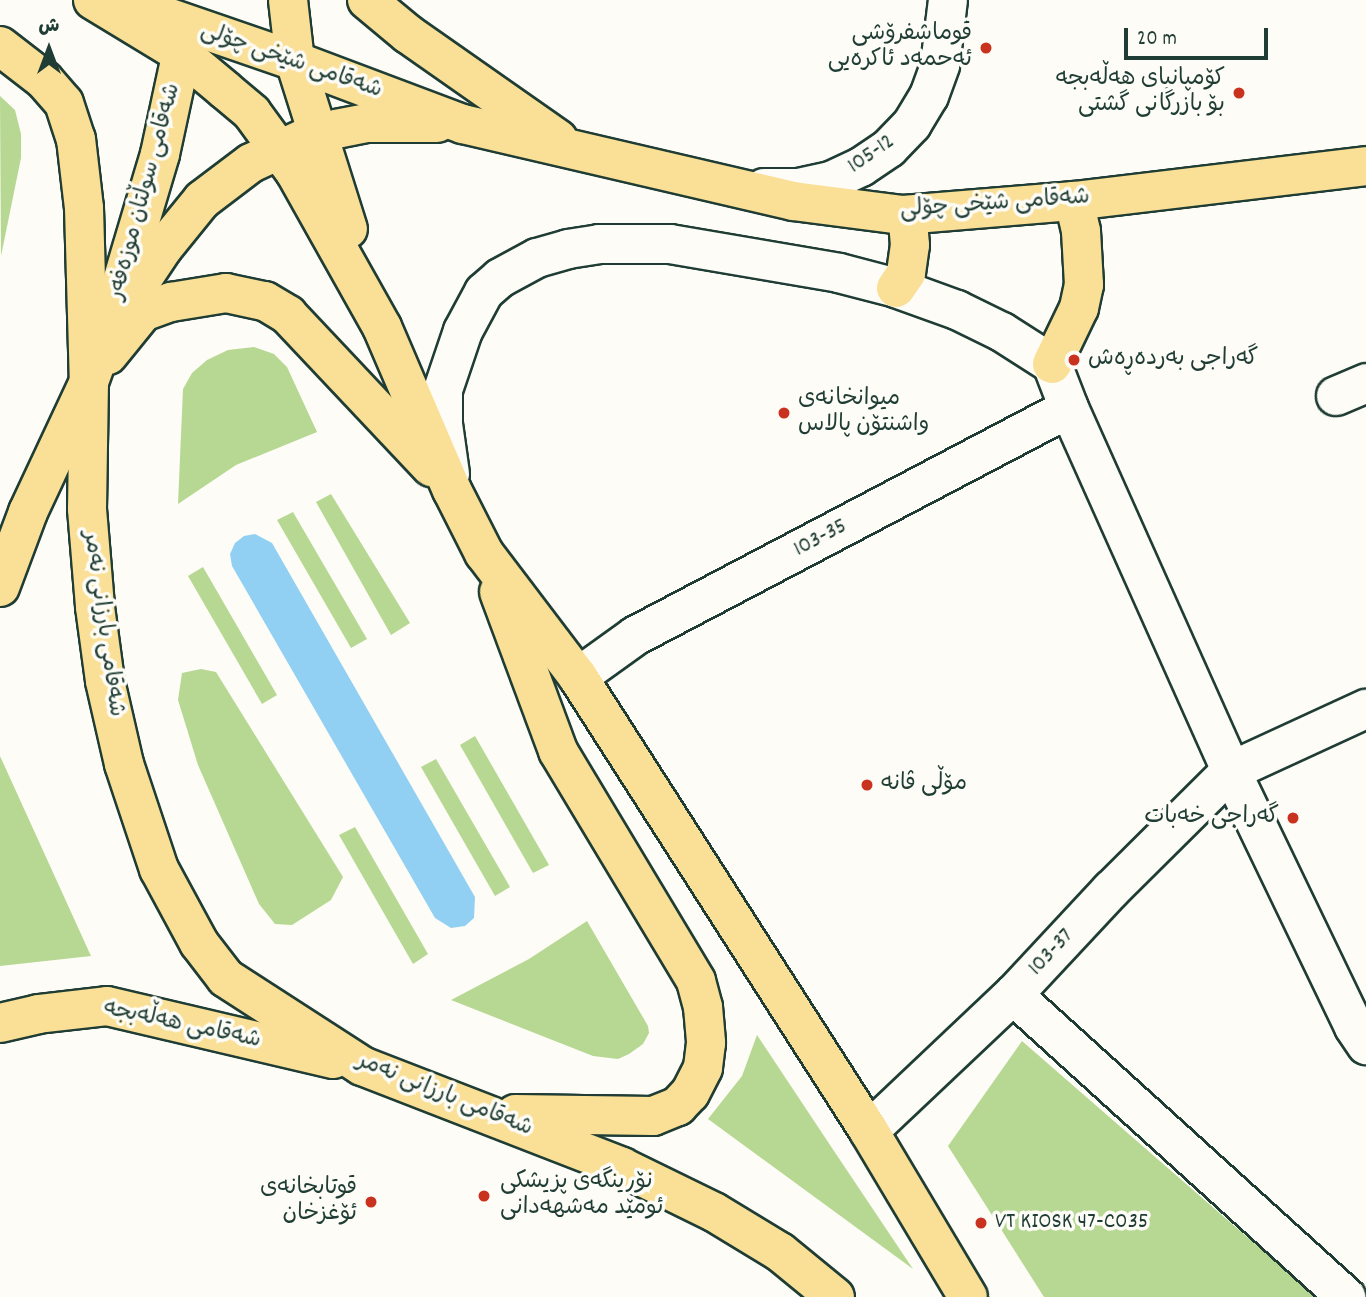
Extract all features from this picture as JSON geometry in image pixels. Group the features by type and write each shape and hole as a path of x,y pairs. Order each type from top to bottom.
{"main road":[{"path":"93,0 188,27 295,172 382,327"},
{"name":"شەقامی شێخی چۆلی","path":"119,0 188,27 295,61 463,124 793,201 903,215 1074,201 1366,166"},
{"path":"288,0 295,61 316,135 382,327 452,490 484,553 558,751 695,981 703,1007 706,1043 703,1068 690,1093 678,1106 653,1116 484,1113"},
{"path":"367,0 408,34 577,152"},
{"name":"شەقامی سوڵتان موزەفەر","path":"89,382 107,332 160,154 188,27"},
{"name":"شەقامی بارزانی نەمر","path":"0,46 44,80 64,103 76,138 84,208 89,382 87,509 94,607 105,681 124,764 159,869 199,943 226,978 362,1066 622,1167 714,1212 780,1252 835,1297"},
{"name":"شەقامی شێخی چۆلی","path":"107,332 163,248 202,200 251,163 278,149 316,135 367,123 463,124"},
{"path":"1052,364 1079,308 1084,285 1081,231 1074,201"},
{"path":"896,288 906,273 910,245 908,223 903,215"},
{"path":"0,587 28,512 89,382 125,331 143,312 170,302 214,294 253,297 288,316 452,490"},
{"path":"484,553 578,677 869,1131 968,1297"},
{"name":"شەقامی هەڵەبجە","path":"0,1023 38,1014 107,1006 362,1066"}],"street":[{"name":"105-12","path":"699,181 766,188 799,188 831,181 862,167 888,148 912,124 929,96 940,65 948,0"},
{"path":"452,490 443,424 443,390 454,354 484,292 516,267 537,258 599,244 670,244 839,273 896,288 991,327 1052,364 1069,408 1231,771 1354,1027 1366,1045"},
{"name":"103-35","path":"578,677 635,636 1069,408"},
{"path":"1231,771 1366,709"},
{"name":"103-37","path":"869,1131 1013,995 1111,890 1231,771"},
{"path":"1013,995 1346,1297"}],"green space":[{"path":"0,96 15,110 21,134 21,158 1,256"},
{"path":"254,347 274,354 287,367 317,432 236,465 178,504 183,389 192,373 207,360 228,350"},
{"path":"331,494 410,623 391,635 316,502"},
{"path":"293,512 367,639 351,648 277,520"},
{"path":"203,567 277,695 262,704 188,576"},
{"path":"201,669 216,672 343,877 331,900 292,925 275,924 259,904 198,765 178,700 182,673"},
{"path":"475,736 549,865 533,873 460,745"},
{"path":"0,756 91,956 0,966"},
{"path":"436,759 510,887 495,896 421,767"},
{"path":"355,827 428,954 413,964 339,835"},
{"path":"587,921 648,1026 649,1033 643,1044 629,1054 618,1059 593,1056 451,1000 529,959"},
{"path":"757,1035 913,1269 708,1119 742,1076"},
{"path":"1022,1041 1316,1297 1044,1297 948,1146"}],"water":[{"path":"255,534 272,543 475,897 474,918 465,926 451,928 435,918 232,566 230,554 235,543 244,536"}],"place":[{"name":"قوماشفرۆشی ئەحمەد ئاکرەیی","path":"986,48"},
{"name":"کۆمپانیای هەڵەبجە بۆ بازرگانی گشتی","path":"1239,93"},
{"name":"گەراجی بەردەڕەش","path":"1074,360"},
{"name":"میوانخانەی واشنتۆن پالاس","path":"784,413"},
{"name":"مۆڵی ڤانە","path":"867,785"},
{"name":"گەراجی خەبات","path":"1293,818"},
{"name":"نۆرینگەی پزیشکی ئومێد مەشهەدانی","path":"484,1196"},
{"name":"قوتابخانەی ئۆغزخان","path":"371,1202"},
{"name":"VT KIOSK 47-C035","path":"981,1223"}]}
